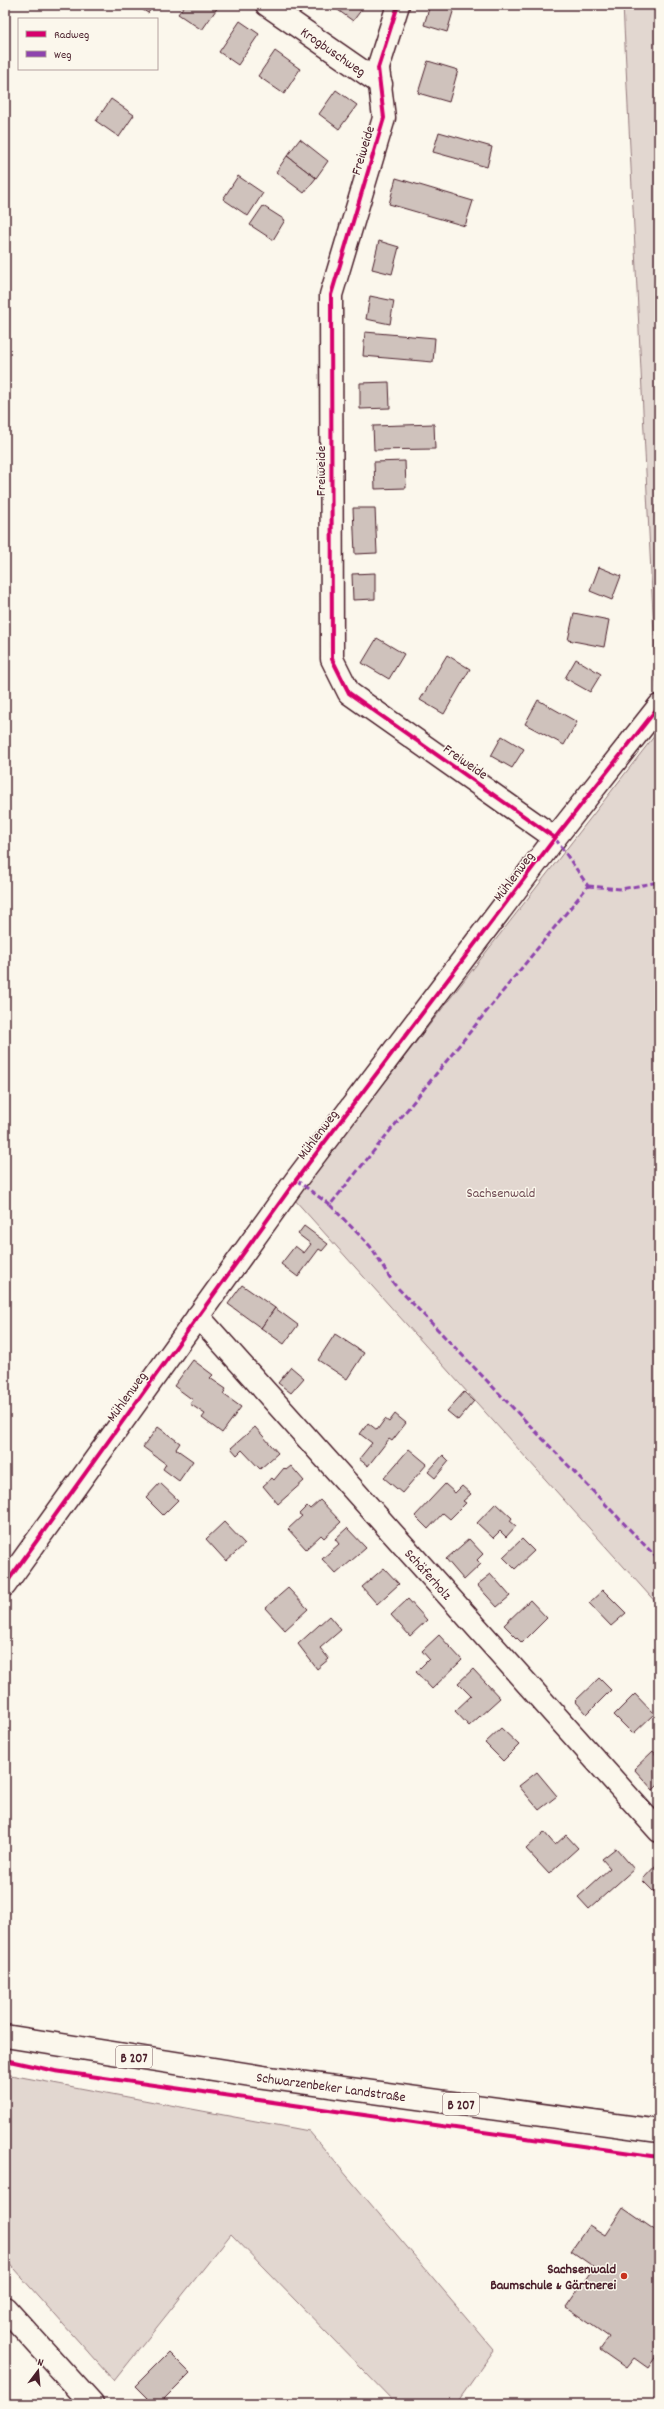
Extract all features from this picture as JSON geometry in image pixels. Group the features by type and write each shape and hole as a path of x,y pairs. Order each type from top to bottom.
{"street":[{"name":"Krogbuschweg","path":"267,5 381,84"},
{"name":"Freiweide","path":"398,5 378,68 384,118 331,295 332,659 349,693 555,838"},
{"name":"Mühlenweg","path":"5,1585 296,1180 555,838 659,706"},
{"name":"Schäferholz","path":"198,1316 659,1831"},
{"name":"Schwarzenbeker Landstraße","path":"5,2036 263,2077 659,2131"},
{"path":"5,2308 92,2404"}],"green space":[{"path":"623,5 659,5 659,719 657,695"},
{"name":"Sachsenwald","path":"659,730 659,1606 294,1199"},
{"path":"5,2074 309,2131 494,2350 456,2404 396,2404 231,2234 114,2381 5,2259"}],"building":[{"path":"135,5 154,5 148,13"},
{"path":"185,5 215,5 218,7 202,30 178,14"},
{"path":"331,5 365,5 353,21"},
{"path":"430,5 455,5 447,32 424,25"},
{"path":"240,21 259,34 238,65 219,52"},
{"path":"275,51 300,69 284,94 258,76"},
{"path":"428,61 458,70 449,102 418,93"},
{"path":"336,90 357,105 339,129 319,114"},
{"path":"111,99 134,115 119,137 96,121"},
{"path":"439,132 492,147 487,167 433,152"},
{"path":"300,139 328,161 316,178 287,156"},
{"path":"287,156 316,178 304,193 276,172"},
{"path":"238,176 263,193 248,216 223,199"},
{"path":"396,178 473,201 465,226 389,204"},
{"path":"263,206 285,220 273,240 250,225"},
{"path":"379,241 399,247 392,274 372,269"},
{"path":"370,296 394,301 390,324 366,319"},
{"path":"365,332 435,338 433,362 363,356"},
{"path":"389,382 390,408 360,409 360,383"},
{"path":"434,424 435,449 374,450 373,426"},
{"path":"405,461 406,488 375,489 374,462"},
{"path":"353,508 375,508 377,553 355,554"},
{"path":"599,567 621,576 612,600 590,591"},
{"path":"375,573 375,599 353,600 352,574"},
{"path":"574,613 609,620 604,647 568,640"},
{"path":"377,638 404,654 389,679 362,663"},
{"path":"447,655 470,669 444,714 420,700"},
{"path":"576,659 601,674 590,692 565,678"},
{"path":"538,700 577,722 564,745 525,724"},
{"path":"502,736 524,749 512,768 491,756"},
{"path":"304,1226 328,1244 322,1251 319,1249 298,1277 281,1264 295,1246 304,1253 311,1244 298,1234"},
{"path":"242,1285 275,1308 261,1328 228,1304"},
{"path":"275,1308 298,1325 284,1344 261,1328"},
{"path":"335,1334 364,1353 347,1379 318,1360"},
{"path":"193,1360 213,1375 210,1378 226,1389 223,1394 241,1407 222,1433 202,1418 205,1414 190,1404 193,1400 174,1386"},
{"path":"291,1367 304,1378 291,1393 278,1383"},
{"path":"464,1392 474,1401 458,1420 447,1411"},
{"path":"395,1414 406,1423 392,1441 389,1439 368,1466 359,1459 372,1443 360,1434 368,1423 377,1430 385,1419 389,1422"},
{"path":"158,1427 180,1443 176,1449 193,1461 179,1481 163,1469 166,1464 143,1447"},
{"path":"255,1427 278,1453 260,1469 242,1450 237,1455 231,1448"},
{"path":"409,1449 427,1464 402,1493 384,1478"},
{"path":"443,1455 449,1461 435,1478 428,1472"},
{"path":"291,1466 304,1481 278,1504 263,1486 272,1478 274,1480 284,1468 286,1470"},
{"path":"160,1483 178,1500 163,1515 146,1498"},
{"path":"445,1484 455,1493 462,1486 471,1494 463,1501 466,1503 450,1519 443,1513 428,1529 415,1516"},
{"path":"320,1500 341,1522 324,1538 321,1535 306,1549 288,1529 302,1516 299,1514 307,1506 310,1509"},
{"path":"496,1503 512,1518 510,1521 516,1526 506,1537 500,1531 493,1538 477,1523"},
{"path":"224,1522 245,1544 226,1561 206,1539"},
{"path":"347,1528 366,1548 336,1574 322,1559 339,1544 335,1539"},
{"path":"469,1539 483,1554 477,1560 481,1564 464,1580 446,1559"},
{"path":"522,1539 534,1551 515,1569 503,1557"},
{"path":"384,1568 399,1584 377,1604 362,1587"},
{"path":"491,1574 510,1596 497,1607 477,1585"},
{"path":"288,1588 308,1609 285,1630 265,1608"},
{"path":"603,1590 626,1613 611,1626 589,1603"},
{"path":"408,1599 427,1620 410,1636 391,1615"},
{"path":"530,1600 547,1618 522,1643 504,1625"},
{"path":"329,1616 341,1630 320,1648 329,1659 317,1669 298,1644"},
{"path":"439,1635 462,1660 432,1689 416,1672 429,1659 422,1651"},
{"path":"473,1669 500,1698 469,1726 455,1711 471,1696 458,1683"},
{"path":"599,1678 611,1690 587,1714 575,1701"},
{"path":"635,1694 654,1714 633,1734 614,1715"},
{"path":"501,1728 519,1745 503,1761 485,1743"},
{"path":"653,1751 659,1758 659,1784 653,1790 634,1769"},
{"path":"537,1772 557,1796 539,1810 519,1786"},
{"path":"544,1832 555,1845 566,1835 578,1848 549,1874 526,1849"},
{"path":"616,1848 634,1869 589,1909 578,1897 610,1868 602,1859"},
{"path":"659,1862 659,1897 642,1880"},
{"path":"623,2208 659,2233 659,2352 648,2368 634,2358 626,2368 600,2350 609,2337 566,2307 594,2267 571,2251 589,2225 605,2235"},
{"path":"169,2352 190,2373 159,2404 153,2404 135,2386"}],"marked path":[{"path":"296,1180 330,1205 588,886 555,838"},
{"path":"588,886 621,889 659,882"},
{"path":"330,1205 370,1246 394,1284 659,1560"}],"cycle path":[{"path":"398,5 378,68 384,118 331,295 332,659 349,693 555,838"},
{"path":"5,1585 296,1180 555,838 659,706"},
{"path":"5,2060 55,2071 659,2157"}],"place":[{"name":"Sachsenwald Baumschule & Gärtnerei","path":"624,2276"}]}
